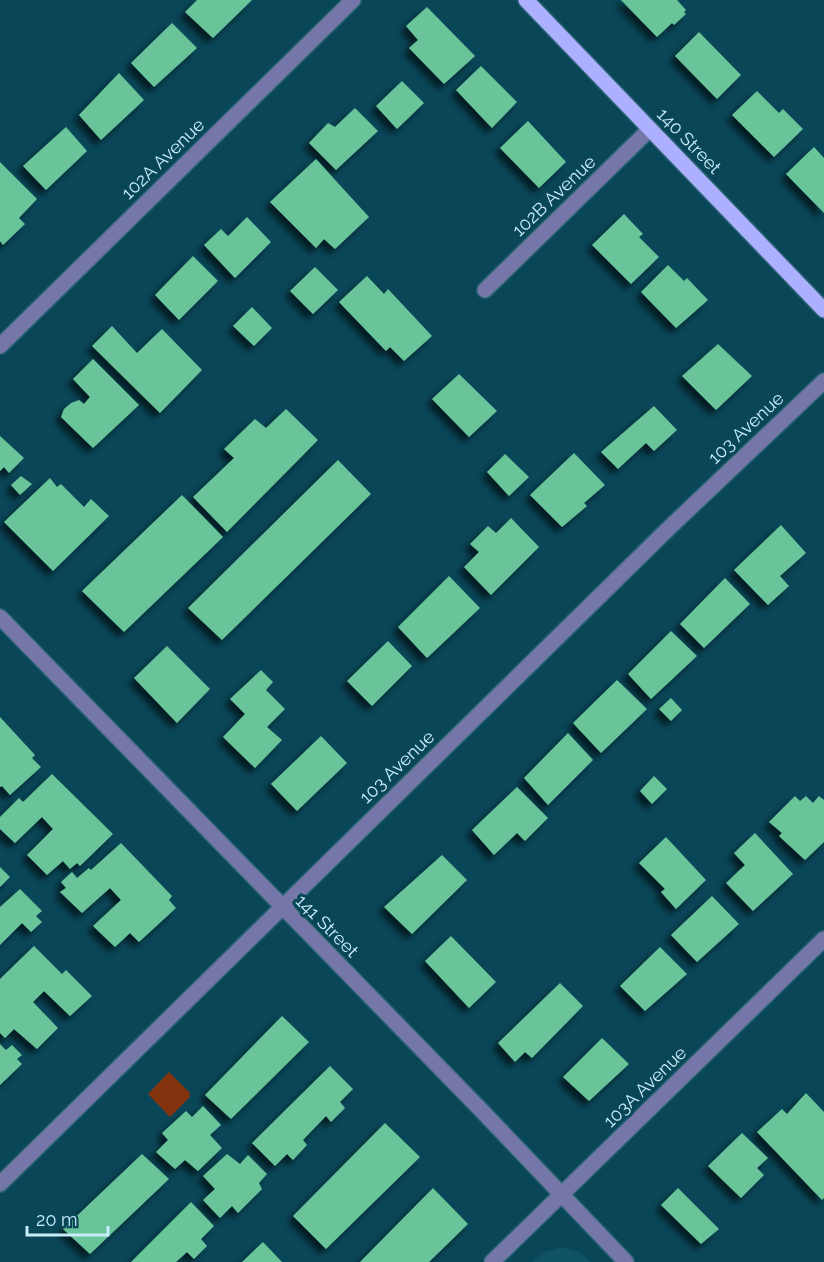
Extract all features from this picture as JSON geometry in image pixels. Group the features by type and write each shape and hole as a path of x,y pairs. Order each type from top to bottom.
{"main road":[{"name":"140 Street","path":"526,0 824,310"}],"street":[{"name":"102A Avenue","path":"0,346 353,0"},
{"name":"102B Avenue","path":"485,290 650,129"},
{"name":"103 Avenue","path":"0,1184 669,528 824,381"},
{"name":"141 Street","path":"0,617 626,1262"},
{"name":"103A Avenue","path":"492,1262 824,939"}],"shaded area":[{"path":"169,1072 190,1093 189,1098 170,1117 148,1094"},
{"path":"561,1247 579,1252 591,1262 532,1262 544,1252"}],"building":[{"path":"197,0 252,0 213,38 185,12"},
{"path":"621,0 677,0 686,10 684,12 686,14 657,37"},
{"path":"427,7 475,56 444,84 409,48 418,40 406,26"},
{"path":"172,23 197,48 154,87 131,63"},
{"path":"699,32 741,75 717,99 675,56"},
{"path":"481,66 517,102 492,128 456,90"},
{"path":"119,73 144,100 101,140 79,115"},
{"path":"402,81 424,103 397,129 376,106"},
{"path":"757,91 779,113 783,109 803,129 774,157 732,115"},
{"path":"355,108 378,131 336,170 309,143 328,123 335,127"},
{"path":"528,121 566,162 539,188 500,148"},
{"path":"66,127 87,151 46,190 23,166"},
{"path":"814,147 824,158 824,213 786,174"},
{"path":"316,159 369,217 335,249 324,239 316,248 270,202"},
{"path":"0,162 37,199 19,218 25,224 3,245 0,241"},
{"path":"624,214 643,234 639,237 659,257 631,284 592,245"},
{"path":"247,217 271,242 235,278 204,245 221,229 228,236"},
{"path":"193,256 218,281 179,320 155,295"},
{"path":"668,265 684,281 687,278 708,300 676,328 641,292"},
{"path":"315,267 338,290 313,314 290,291"},
{"path":"367,276 384,294 388,289 432,336 404,361 390,347 386,351 339,302"},
{"path":"252,307 272,328 254,346 233,326"},
{"path":"112,326 137,353 162,329 202,370 160,413 92,346"},
{"path":"718,344 752,376 716,410 682,376"},
{"path":"93,359 139,405 93,448 61,417 64,409 71,403 79,400 84,404 90,397 73,379"},
{"path":"459,374 497,411 469,437 432,399"},
{"path":"654,406 677,430 654,451 646,443 618,469 601,452"},
{"path":"286,409 318,440 227,532 193,497 234,458 224,449 255,419 266,428"},
{"path":"0,436 24,458 9,473 4,467 0,471"},
{"path":"574,453 605,485 584,503 587,506 562,527 530,495"},
{"path":"505,454 529,477 509,496 487,472"},
{"path":"338,460 371,494 222,640 188,608"},
{"path":"21,476 32,484 20,495 11,485"},
{"path":"50,478 57,487 61,484 84,507 91,499 109,516 53,571 4,522"},
{"path":"182,495 223,537 124,632 82,591"},
{"path":"511,518 539,547 491,595 464,567 479,552 470,544 488,526 496,533"},
{"path":"781,525 806,553 780,576 789,586 768,605 734,570"},
{"path":"449,576 480,608 427,658 398,627"},
{"path":"725,578 750,604 704,648 680,624"},
{"path":"671,631 697,656 651,699 628,674"},
{"path":"388,641 412,666 372,706 347,681"},
{"path":"167,646 210,689 177,723 134,678"},
{"path":"261,670 273,682 266,690 285,709 267,727 282,740 255,768 223,737 245,714 230,699"},
{"path":"617,680 647,709 601,753 573,723"},
{"path":"671,698 682,710 671,721 659,709"},
{"path":"0,717 35,755 32,758 41,767 10,795 2,786 0,787"},
{"path":"568,733 593,760 548,805 524,778"},
{"path":"321,736 347,763 297,811 271,784"},
{"path":"52,774 113,834 80,866 77,863 70,869 63,861 47,875 27,855 53,829 42,817 15,843 0,829 0,817 19,798 23,802"},
{"path":"654,776 667,789 652,804 640,791"},
{"path":"517,787 548,818 525,841 517,833 494,855 472,830"},
{"path":"795,796 800,801 806,796 813,803 819,796 824,800 824,842 805,860 779,836 782,833 769,822"},
{"path":"755,833 793,874 753,911 726,883 745,865 734,853"},
{"path":"666,837 706,880 676,909 661,892 665,889 639,863"},
{"path":"121,843 172,896 169,900 176,908 139,942 130,933 115,947 93,926 121,900 110,888 82,913 60,892 66,888 61,882 72,872 77,878 89,868 91,870"},
{"path":"442,855 467,880 412,934 384,907"},
{"path":"0,867 10,877 0,887"},
{"path":"20,889 42,911 36,916 42,922 31,932 22,923 0,945 0,907"},
{"path":"712,896 739,924 697,962 671,935"},
{"path":"451,936 496,982 469,1008 425,961"},
{"path":"34,946 62,974 66,970 92,996 70,1016 44,991 33,1002 58,1028 37,1049 14,1029 5,1038 0,1033 0,979"},
{"path":"660,947 687,974 645,1011 620,986"},
{"path":"560,983 583,1006 532,1058 525,1052 515,1062 498,1043"},
{"path":"282,1016 309,1042 231,1119 205,1095"},
{"path":"602,1038 629,1064 589,1101 563,1077"},
{"path":"0,1044 6,1050 12,1045 22,1055 17,1059 22,1064 0,1085"},
{"path":"330,1066 353,1089 340,1102 345,1108 331,1122 326,1116 303,1140 307,1145 293,1160 287,1154 275,1166 252,1143"},
{"path":"806,1093 824,1112 824,1198 822,1200 757,1132 782,1109 787,1114"},
{"path":"203,1106 221,1125 210,1135 222,1148 198,1171 185,1160 175,1169 156,1152 168,1140 162,1133 186,1111 192,1117"},
{"path":"385,1123 420,1157 326,1249 293,1216"},
{"path":"742,1133 768,1158 757,1168 764,1175 741,1198 708,1166"},
{"path":"142,1154 169,1179 90,1254 63,1229"},
{"path":"227,1154 240,1164 248,1155 267,1174 259,1183 262,1189 238,1213 232,1206 220,1218 203,1200 215,1189 203,1176"},
{"path":"433,1188 468,1224 429,1262 360,1262"},
{"path":"678,1188 719,1229 701,1244 661,1205"},
{"path":"191,1202 214,1226 201,1239 207,1246 194,1259 187,1252 176,1262 131,1262"},
{"path":"263,1242 282,1262 242,1262"}]}
